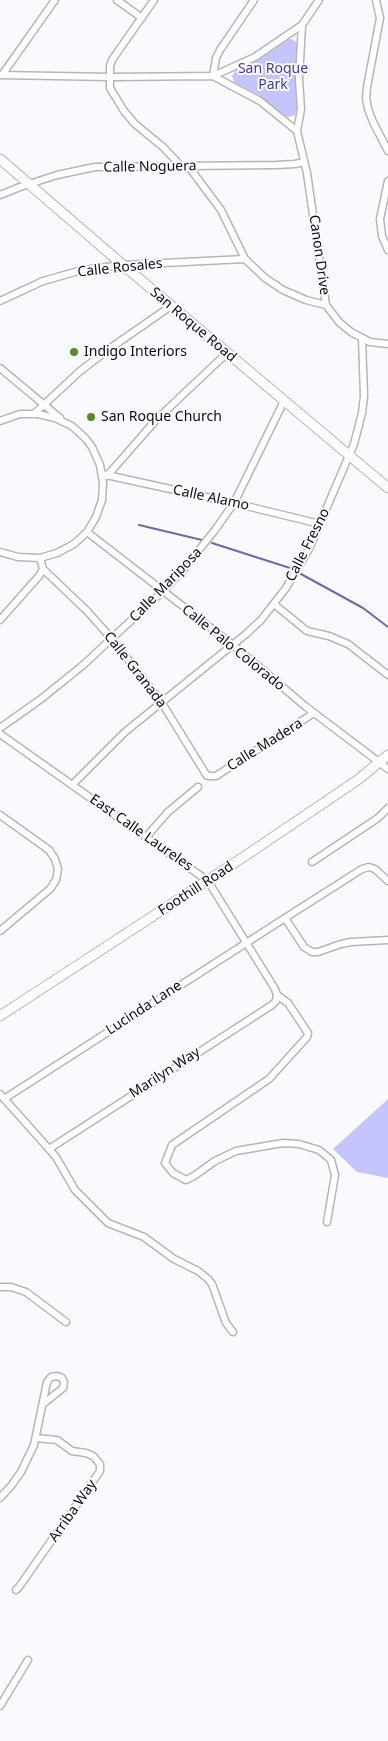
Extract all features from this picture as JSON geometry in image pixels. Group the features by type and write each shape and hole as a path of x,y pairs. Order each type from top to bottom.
{"street":[{"path":"1,75 54,0"},
{"path":"116,0 142,18"},
{"path":"154,0 112,60 111,91 124,111 136,124 186,167 221,210 245,259 283,290 306,300 326,305"},
{"path":"213,76 216,58 220,50 254,0"},
{"path":"1,75 213,76 255,57 302,25 319,0"},
{"path":"376,0 380,18 366,98 373,122 388,151"},
{"name":"Canon Drive","path":"302,25 299,79 301,110 297,131 308,173 326,305 345,327 362,338 379,344 388,344"},
{"path":"213,76 260,100 297,131"},
{"name":"San Roque Road","path":"0,159 122,265 388,488"},
{"name":"Calle Noguera","path":"0,195 67,172 94,168 276,165 304,162"},
{"path":"388,181 380,219 382,236 388,250"},
{"name":"Calle Rosales","path":"0,301 24,289 58,276 82,270 122,265 245,259"},
{"path":"34,414 80,372 109,349 171,306"},
{"name":"Calle Fresno","path":"73,784 106,750 246,634 274,604 298,570 350,457 359,429 364,396 362,338"},
{"path":"105,475 162,414 227,353"},
{"path":"0,368 80,432 92,447 105,475 100,509 87,532 66,549 40,558 18,557 0,552"},
{"name":"Calle Mariposa","path":"0,728 62,683 112,639 162,592 203,547 234,503 284,401"},
{"path":"0,421 20,414 34,414 47,415 64,421"},
{"name":"Calle Alamo","path":"105,475 320,524"},
{"name":"Calle Palo Colorado","path":"87,532 162,592 233,645 314,713 388,769"},
{"path":"0,620 43,569 40,558"},
{"name":"Calle Granada","path":"43,569 87,611 112,639 162,703 205,773 210,777 216,776"},
{"path":"274,604 307,631 328,636 348,644 388,675"},
{"name":"Calle Madera","path":"216,776 314,713"},
{"name":"East Calle Laureles","path":"0,734 208,881 247,942 277,995 288,1003 308,1032 307,1037 269,1080 172,1145 165,1163 173,1173 186,1180 215,1161 236,1151 283,1143 299,1144 319,1150 331,1160 335,1175 327,1222"},
{"name":"Foothill Road","path":"0,1016 344,790 388,756"},
{"path":"146,837 168,812 198,787"},
{"path":"312,862 378,818 388,808"},
{"path":"0,815 48,850 55,859 58,870 56,880 50,889 0,931"},
{"name":"Lucinda Lane","path":"2,1096 362,869 375,868 388,881"},
{"path":"285,918 304,947 312,952 351,942 388,940"},
{"name":"Marilyn Way","path":"49,1148 272,1005 277,995"},
{"path":"2,1096 56,1157 75,1190 108,1223 144,1237 174,1259 198,1270 208,1279 212,1284 226,1323 233,1332"},
{"path":"0,1287 11,1287 26,1292 66,1322"},
{"path":"0,1498 21,1472 34,1445 42,1404"},
{"name":"Arriba Way","path":"16,1590 100,1471 98,1461 90,1455 72,1451 57,1440 36,1438"},
{"path":"0,1706 28,1660"}],"green space":[{"name":"San Roque Park","path":"291,39 298,46 295,80 297,108 295,115 289,117 284,116 259,95 235,83 232,76 236,70 261,58 286,40"},
{"path":"388,1099 388,1178 357,1172 333,1149"}],"waterway":[{"path":"139,525 202,540"},
{"path":"212,543 293,569"},
{"path":"301,574 363,608 388,627"}],"place":[{"name":"Indigo Interiors","path":"74,352"},
{"name":"San Roque Church","path":"91,417"}]}
